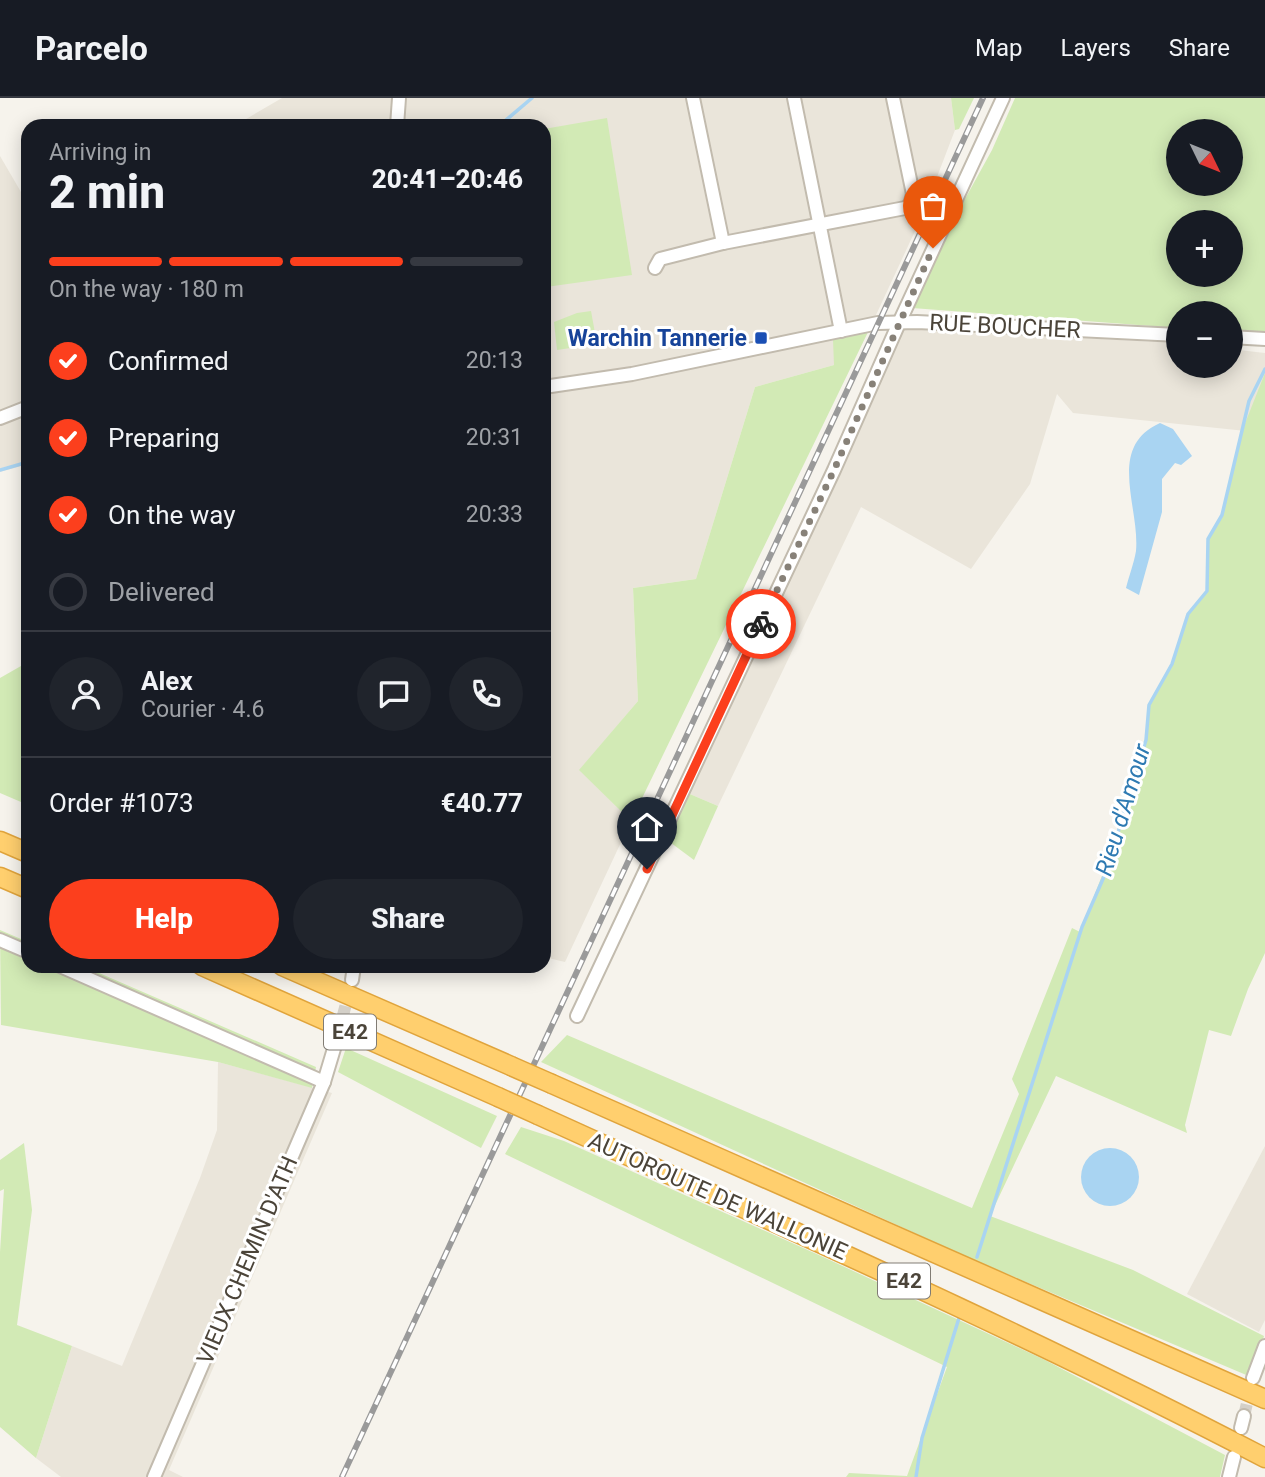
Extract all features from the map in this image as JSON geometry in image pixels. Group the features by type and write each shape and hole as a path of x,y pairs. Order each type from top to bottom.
{"highway":[{"path":"0,841 21,850"},
{"path":"0,877 21,886"},
{"name":"AUTOROUTE DE WALLONIE","path":"218,973 954,1303 1265,1458"},
{"name":"AUTOROUTE DE WALLONIE","path":"298,973 1265,1399"}],"street":[{"path":"398,119 400,98"},
{"path":"693,98 723,243"},
{"path":"794,98 841,331"},
{"path":"655,268 660,259 723,243 820,226 910,205 913,194 893,98"},
{"path":"577,1016 834,470 1003,98"},
{"name":"RUE BOUCHER","path":"551,386 632,374 878,323 917,322 1166,334"},
{"path":"1243,338 1265,339"},
{"path":"0,418 21,410"},
{"path":"0,940 21,949"},
{"path":"76,973 324,1082"},
{"path":"352,980 353,973"},
{"name":"VIEUX CHEMIN D'ATH","path":"154,1477 324,1082 337,1042"},
{"path":"1253,1378 1265,1346"},
{"path":"1230,1477 1234,1457"}],"shaded area":[{"path":"282,98 951,98 955,130 922,216 869,330 834,365 755,387 696,579 633,588 638,701 580,770 631,821 565,962 551,959 551,119 246,119"},
{"path":"0,156 21,192 21,466 0,472"},
{"path":"902,329 1166,342 1166,378 1243,378 1243,350 1265,353 1265,433 1073,413 1057,394 1030,484 971,569 861,507 718,806 678,789"},
{"path":"218,1062 332,1093 169,1470 183,1477 61,1477 36,1458 72,1346 122,1366 200,1178 217,1130"},
{"path":"1265,1146 1265,1320 1259,1332 1187,1294"}],"green space":[{"path":"951,98 974,98 959,129 955,130"},
{"path":"1015,98 1265,98 1265,334 1243,333 1243,301 1166,301 1166,327 912,308 944,237 992,150"},
{"path":"607,118 632,275 551,286 551,128"},
{"path":"591,311 597,344 557,350 554,322"},
{"path":"869,330 631,821 579,770 638,701 633,588 696,579 755,387 834,365 833,340"},
{"path":"1265,373 1265,953 1231,1036 1209,1030 1185,1125 1187,1133 1056,1076 990,1216 1133,1270 1264,1336 1251,1377 967,1257 541,1062 567,1035 972,1208 1019,1094 1012,1079 1072,928 1080,932 1112,850 1146,740 1149,705 1173,660 1188,614 1207,591 1208,539 1222,515 1242,431"},
{"path":"21,666 21,802 0,793 0,678"},
{"path":"678,789 718,806 694,860 663,837"},
{"path":"0,930 21,939 21,973 99,973 316,1067 312,1088 218,1062 1,1025"},
{"path":"346,1048 497,1116 481,1148 338,1072"},
{"path":"521,1127 564,1141 1045,1360 1225,1455 1220,1477 846,1477 849,1473 907,1476 947,1367 505,1154"},
{"path":"24,1143 32,1210 17,1325 72,1346 36,1458 0,1427 0,1252 4,1189 0,1191 0,1160"}],"water":[{"path":"1160,423 1173,429 1192,456 1181,465 1175,463 1162,479 1162,512 1139,595 1126,588 1136,551 1129,480 1130,462 1134,447 1144,434"},
{"path":"1104,1148 1116,1148 1131,1156 1139,1171 1139,1183 1131,1198 1116,1206 1104,1206 1089,1198 1081,1183 1081,1171 1089,1156"}],"waterway":[{"path":"507,119 532,98"},
{"name":"Rieu d'Amour","path":"977,1257 1082,927 1106,872 1146,740 1149,705 1172,664 1188,614 1207,591 1208,539 1222,515 1249,401 1265,369"},
{"path":"0,470 21,464"},
{"name":"Rieu d'Amour","path":"916,1477 922,1438 959,1318"}],"tunnel":[{"path":"338,1035 350,988"},
{"path":"1244,1416 1251,1386"}],"railway":[{"path":"342,1477 983,98"}],"way so far":[{"path":"761,624 834,470 933,248"}],"place":[{"name":"Warchin Tannerie","path":"761,338"}],"route":[{"path":"647,869 761,624"}]}
